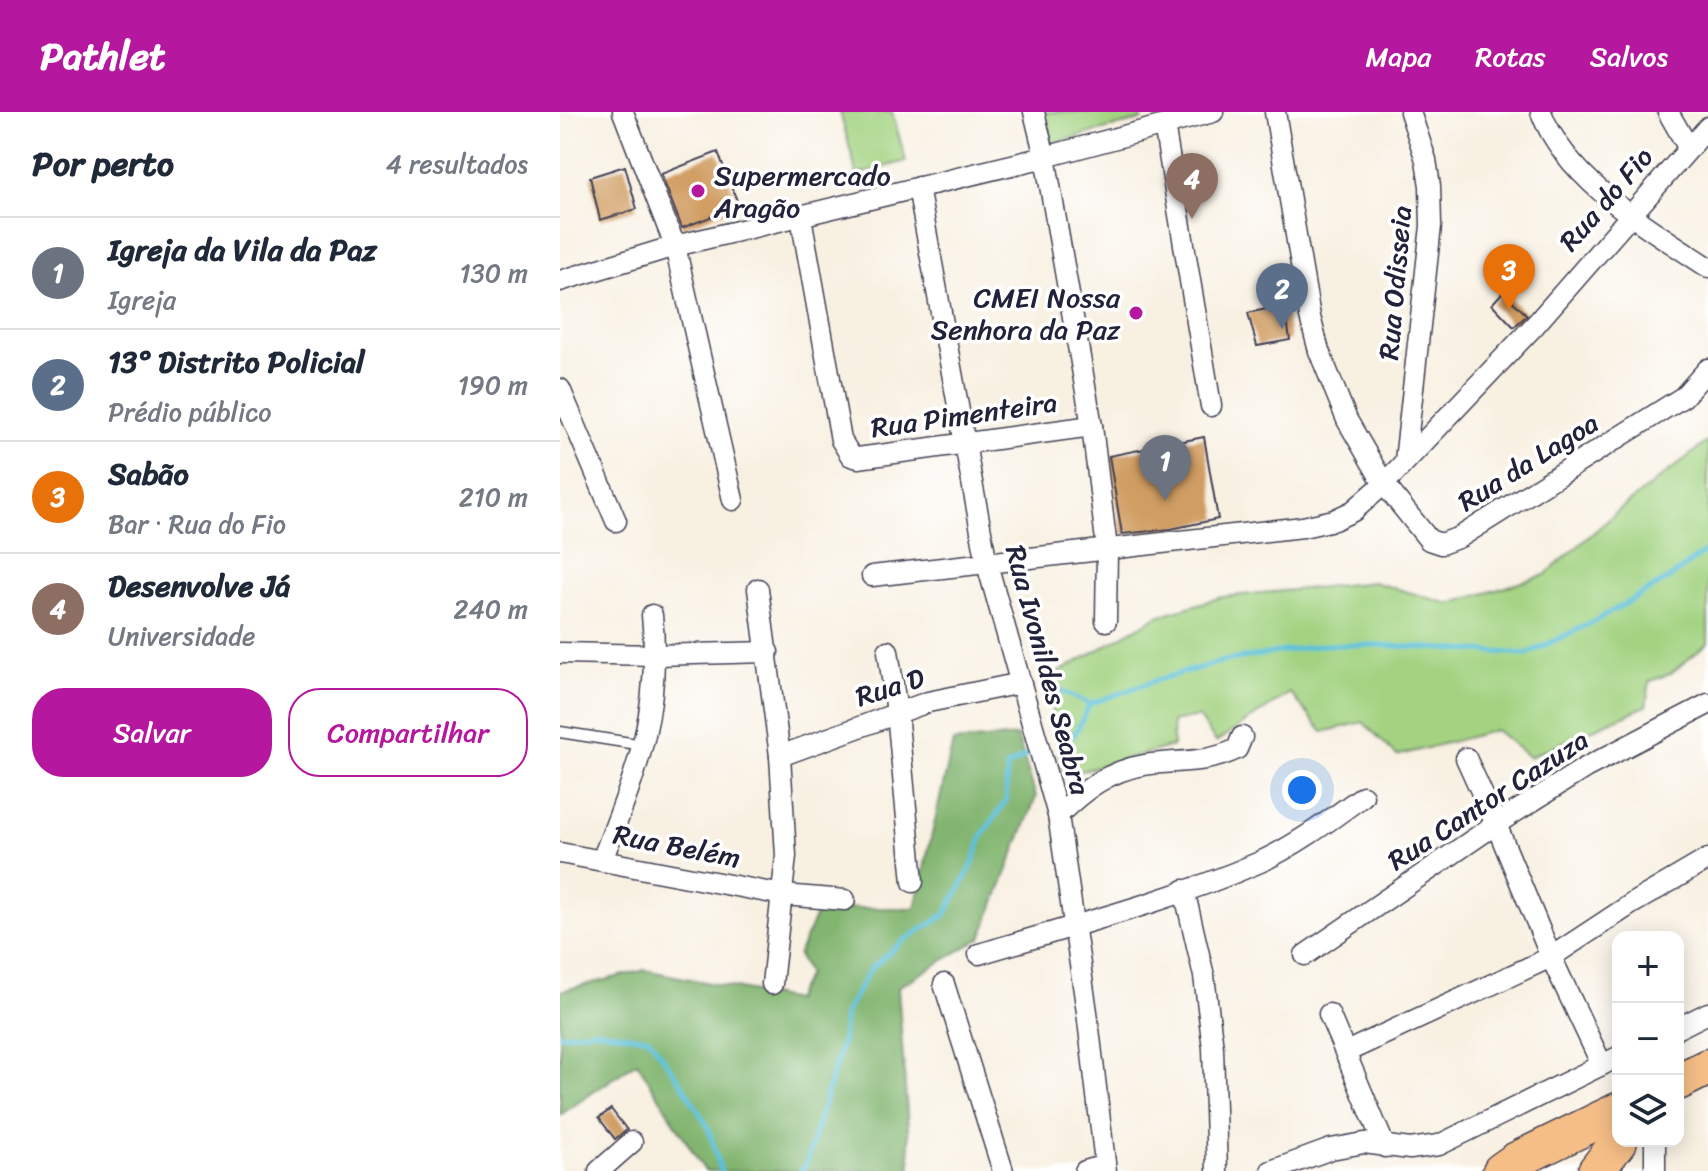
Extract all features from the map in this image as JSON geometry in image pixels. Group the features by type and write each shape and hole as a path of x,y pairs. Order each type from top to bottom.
{"highway":[{"path":"1684,1079 1708,1067"},
{"path":"1684,1097 1708,1086"},
{"path":"1501,1171 1515,1161 1612,1114"},
{"path":"1529,1171 1612,1131"},
{"path":"1596,1171 1614,1147"}],"street":[{"path":"623,112 675,246 733,500"},
{"path":"1034,112 1045,157 1092,426 1107,549 1106,621"},
{"path":"560,281 675,246 1045,157 1213,112"},
{"name":"Rua da Lagoa","path":"1275,112 1310,317 1319,351 1347,420 1384,484 1429,540 1449,543 1683,397 1708,369"},
{"name":"Rua Odisseia","path":"1405,461 1431,226 1426,160 1410,112"},
{"path":"1541,112 1571,162 1629,215 1708,267"},
{"path":"1668,112 1688,147"},
{"path":"1164,125 1211,406"},
{"name":"Rua do Fio","path":"872,576 1303,527 1334,520 1353,511 1384,484 1535,325 1708,127"},
{"name":"Rua Ivonildes Seabra","path":"918,187 987,564 1058,815 1074,926 1099,1169"},
{"name":"Rua Pimenteira","path":"801,217 841,440 846,452 858,458 1092,426"},
{"path":"560,389 616,521"},
{"path":"758,589 780,756 786,856 772,984"},
{"path":"602,860 635,776 643,745 656,655 652,615"},
{"path":"888,651 913,882"},
{"path":"560,653 656,655 768,652"},
{"name":"Rua D","path":"780,756 897,712 958,695 1021,683"},
{"name":"Rua Cantor Cazuza","path":"1305,955 1496,824 1585,768 1708,704"},
{"path":"1058,815 1086,789 1111,774 1146,765 1219,757 1237,749 1242,737"},
{"path":"1271,1171 1331,1149 1364,1143 1410,1149 1439,1145 1610,1061 1551,957 1466,758"},
{"path":"979,954 1184,890 1260,862 1304,839 1363,796"},
{"name":"Rua Belém","path":"560,853 783,895 845,900"},
{"path":"1346,1052 1551,957 1708,859"},
{"path":"1184,890 1204,976 1211,1033 1217,1171"},
{"path":"944,984 1003,1171"},
{"path":"1684,1025 1708,1013"},
{"path":"1329,1014 1385,1147"},
{"path":"599,1171 632,1142"},
{"path":"1655,1147 1655,1171"}],"lane":[{"path":"560,732 643,745"}],"green space":[{"path":"840,112 892,112 906,161 857,175"},
{"path":"1035,112 1140,112 1142,120 1044,145"},
{"path":"1708,441 1708,643 1670,674 1650,681 1646,706 1529,757 1496,730 1397,756 1363,722 1323,732 1290,693 1216,742 1198,717 1172,722 1173,746 1063,776 1047,679 1158,616 1222,597 1373,582 1450,604 1545,575 1624,506"},
{"path":"1017,736 1036,797 981,938 898,987 911,1171 705,1171 637,1062 560,1115 560,991 645,970 794,1000 808,974 798,955 819,908 915,908 953,742"}],"building":[{"name":"Supermercado Aragão","path":"718,152 739,206 682,228 661,174"},
{"path":"625,166 637,209 600,220 590,177"},
{"path":"1503,292 1527,315 1514,327 1492,304"},
{"path":"1285,305 1290,340 1257,346 1248,313"},
{"path":"1204,437 1218,519 1171,529 1122,534 1109,456"},
{"path":"611,1109 627,1130 615,1139 599,1118"}],"waterway":[{"path":"1058,690 1090,704 1224,661 1322,645 1379,645 1527,654 1595,621 1670,578 1708,549"},
{"path":"1065,738 1074,735 1090,704"},
{"path":"801,1171 806,1164 842,1042 845,1013 870,969 903,941 945,915 972,866 983,834 1006,801 1007,767 1032,752"},
{"path":"560,1035 594,1030 649,1038 708,1127 721,1171"}],"place":[{"name":"Supermercado Aragão","path":"698,191"},
{"name":"Desenvolve Já","path":"1192,219"},
{"name":"Sabão","path":"1509,310"},
{"name":"CMEI Nossa Senhora da Paz","path":"1136,313"},
{"name":"13° Distrito Policial","path":"1282,329"},
{"name":"Igreja da Vila da Paz","path":"1165,501"}]}
